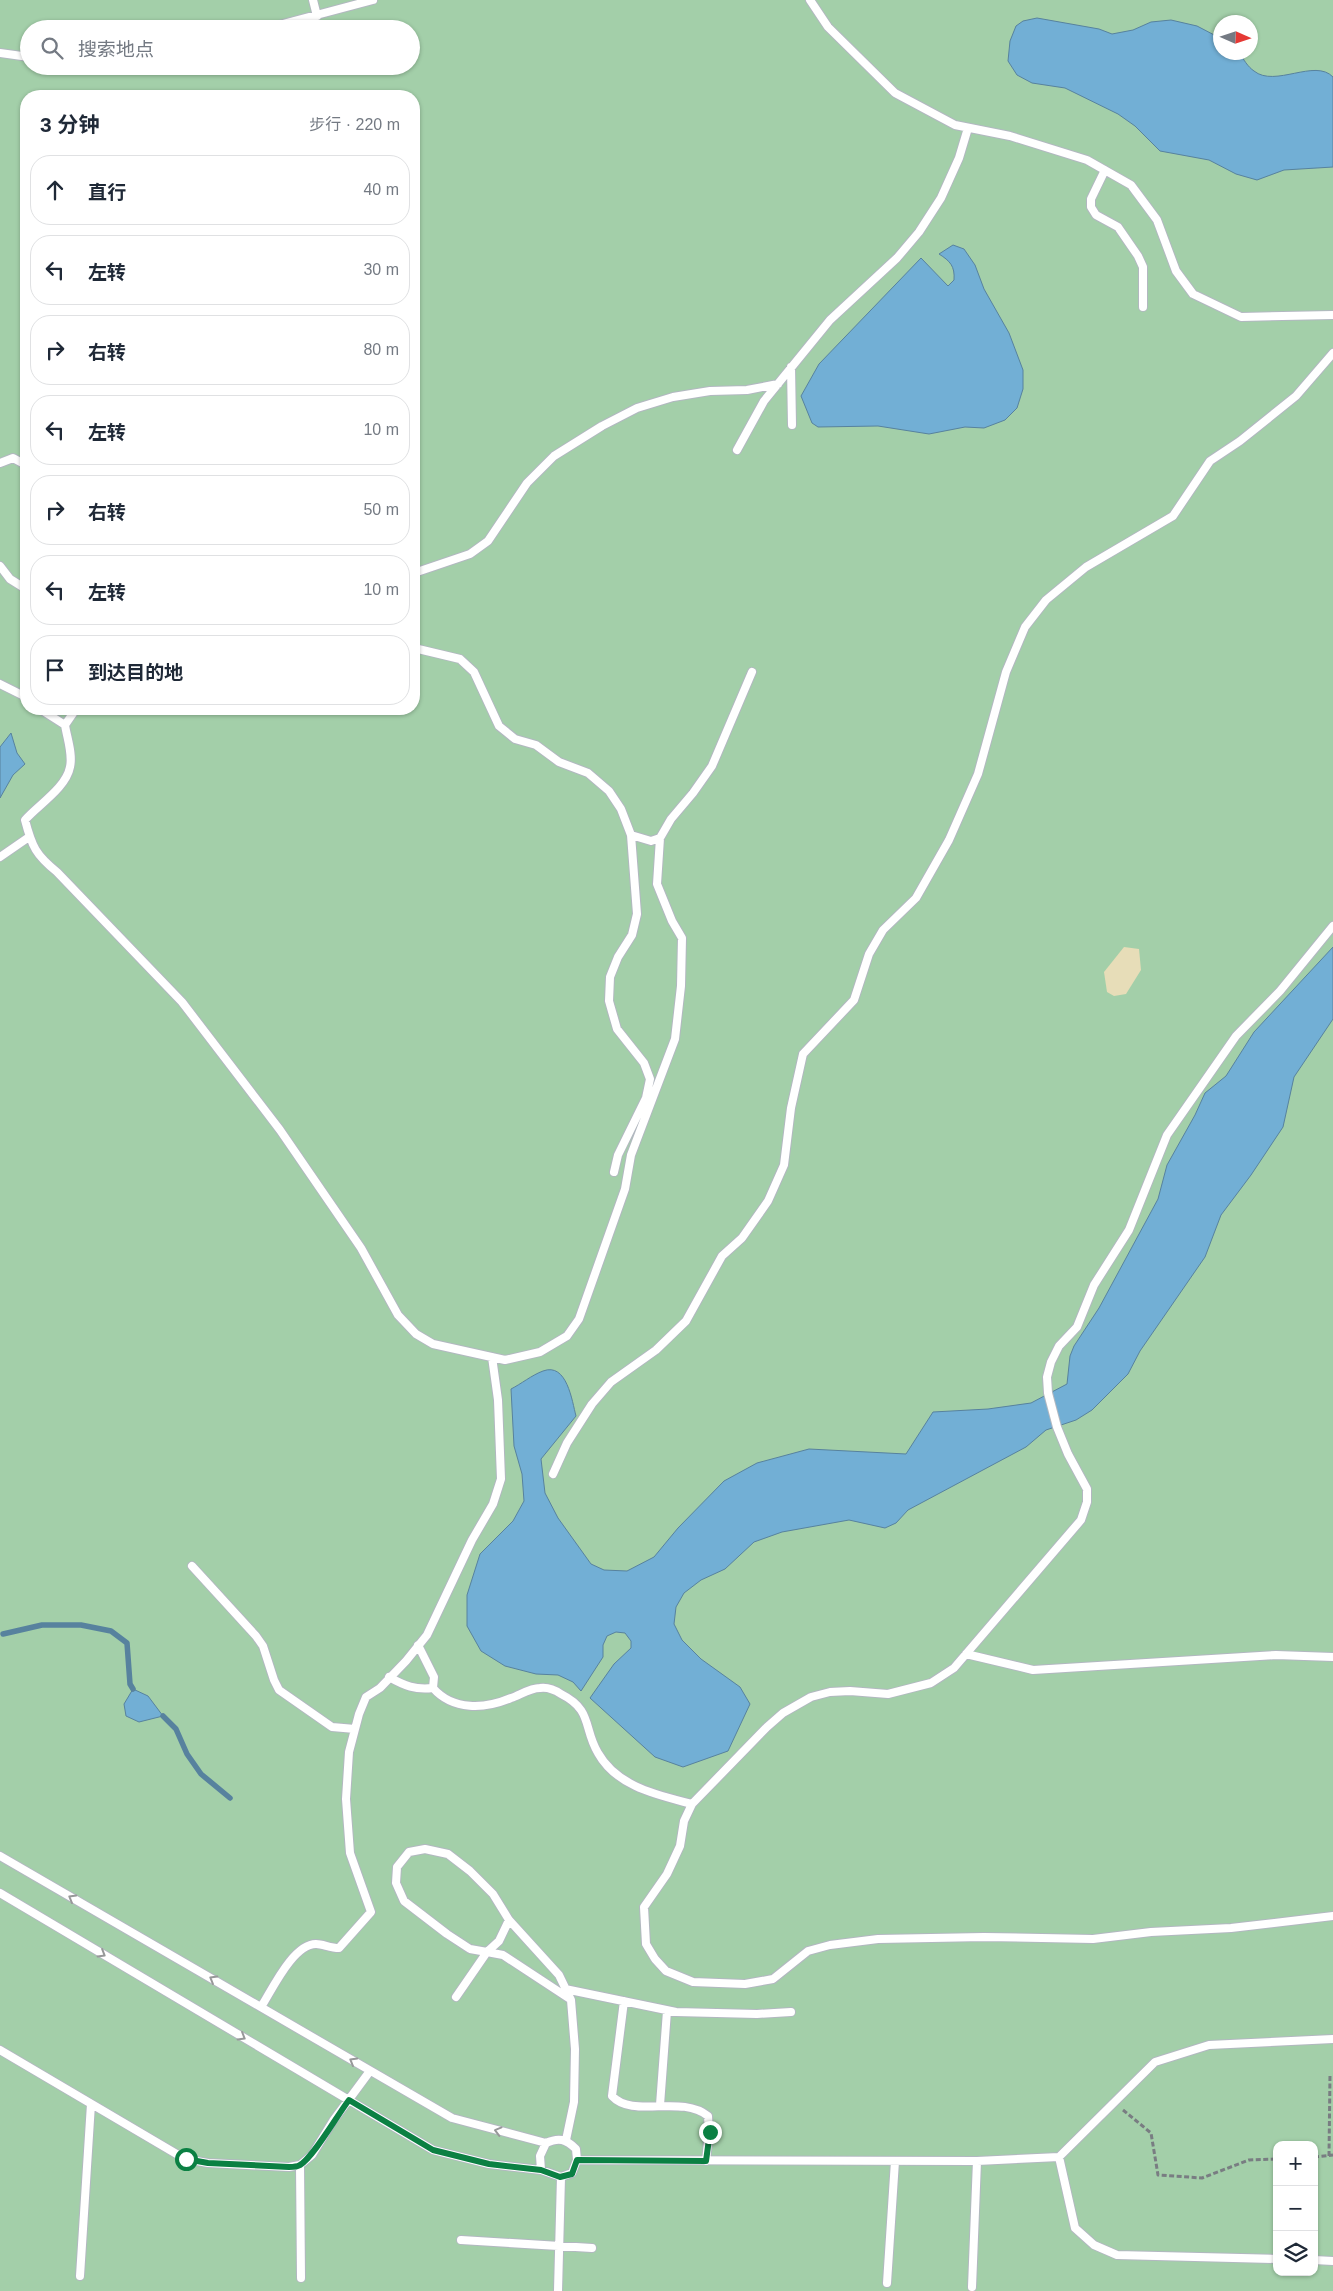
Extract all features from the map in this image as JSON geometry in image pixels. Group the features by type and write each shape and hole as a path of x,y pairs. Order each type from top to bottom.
{"lane":[{"path":"313,0 317,16"},
{"path":"301,20 373,0"},
{"path":"810,0 828,27 895,93 955,125 1042,145 1087,160 1131,186 1157,220 1176,271 1193,294 1241,317 1333,315"},
{"path":"0,53 20,55"},
{"path":"737,450 764,401 830,320 897,258 919,232 941,198 959,158 968,128"},
{"path":"1105,170 1091,199 1091,207 1096,215 1118,227 1144,267 1143,307"},
{"path":"553,1474 566,1443 592,1404 611,1382 656,1350 686,1321 722,1256 742,1238 768,1200 784,1166 791,1108 803,1054 854,1000 869,954 883,930 916,898 950,840 978,774 1006,672 1025,627 1046,600 1086,567 1173,516 1210,461 1296,396 1333,353"},
{"path":"791,367 792,425"},
{"path":"420,571 470,554 488,541 527,483 554,456 602,426 637,408 673,397 710,391 747,390 778,384"},
{"path":"0,463 13,458 20,462"},
{"path":"0,566 10,579 20,585"},
{"path":"420,649 460,659 474,672 499,726 515,739 536,745 559,762 588,773 609,791 621,809 632,835 637,914 632,935 618,957 610,977 609,1001 617,1029 644,1063 650,1080 646,1098 618,1155 614,1172"},
{"path":"72,715 65,725 71,756 70,769 55,793 36,807 25,820 29,837 39,856 57,872 182,1002 280,1130 361,1248 398,1315 416,1334 433,1344 506,1360 540,1352 567,1336 579,1319 625,1189 631,1155 675,1039 682,986 682,938 672,921 657,884 660,838 671,819 712,766 752,672"},
{"path":"0,684 20,694"},
{"path":"49,715 65,725"},
{"path":"632,835 651,841 660,838"},
{"path":"0,857 29,837"},
{"path":"1333,926 1280,991 1236,1036 1167,1135 1129,1230 1094,1286 1077,1328 1059,1346 1051,1362 1048,1392 1057,1427 1068,1454 1087,1489 1088,1502 1080,1520 954,1668 932,1683 915,1689 888,1694 850,1691 830,1692 811,1697 783,1713 767,1727 692,1804 684,1821 680,1846 667,1874 644,1907 643,1919 646,1944 654,1960 666,1971 693,1982 745,1984 773,1979 808,1951 830,1945 878,1940 975,1937 1093,1939 1151,1932 1231,1928 1333,1916"},
{"path":"261,2008 292,1958 308,1945 318,1943 329,1948 339,1948 371,1912 350,1853 346,1799 349,1752 359,1714 366,1697 389,1678 427,1635 472,1540 493,1504 501,1479 498,1400 492,1357"},
{"path":"192,1566 256,1636 263,1646 274,1680 280,1690 332,1727 355,1728"},
{"path":"418,1645 434,1677 433,1688"},
{"path":"966,1654 1033,1670 1276,1655 1333,1657"},
{"path":"389,1678 407,1688 420,1690 433,1688 450,1701 467,1706 494,1703 538,1688 548,1688 578,1704 586,1718 598,1754 614,1773 647,1793 692,1804"},
{"path":"566,2140 574,2102 575,2049 571,2000 559,1975 509,1920 493,1894 470,1871 448,1854 425,1849 409,1852 397,1867 396,1883 404,1901 446,1934 470,1948 503,1955 571,2000"},
{"path":"0,1856 452,2118 546,2143 555,2139 566,2140 576,2149 577,2160 572,2174 560,2177 541,2170 489,2164 433,2150 0,1893"},
{"path":"456,1997 487,1952 499,1941 509,1920"},
{"path":"565,1989 667,2011 757,2014 791,2012"},
{"path":"624,2001 612,2096 618,2103 638,2106 660,2105 700,2109 708,2116 710,2132 706,2161"},
{"path":"660,2105 667,2011"},
{"path":"577,2160 977,2161 1059,2157 1155,2062 1209,2045 1333,2039"},
{"path":"0,2050 186,2159 208,2163 271,2166 300,2165 312,2155 333,2121 370,2071"},
{"path":"80,2276 91,2104"},
{"path":"541,2170 540,2156 546,2143"},
{"path":"1059,2157 1075,2228 1094,2245 1117,2255 1273,2259"},
{"path":"886,2283 895,2161"},
{"path":"972,2287 977,2161"},
{"path":"300,2165 301,2278"},
{"path":"558,2291 560,2177"},
{"path":"461,2240 592,2248"},
{"path":"1318,2260 1333,2261"}],"path":[{"path":"1318,2157 1331,2155 1330,2074"},
{"path":"1113,2102 1151,2133 1158,2175 1202,2178 1249,2160 1273,2159"}],"green space":[{"path":"0,0 1333,0 1333,2291 0,2291"}],"sand":[{"path":"1124,947 1139,949 1141,970 1126,994 1114,996 1107,992 1104,972"}],"water":[{"path":"1037,18 1099,29 1112,34 1133,30 1151,22 1171,20 1197,26 1213,34 1213,60 1244,60 1254,71 1263,75 1273,76 1316,70 1325,72 1333,77 1333,167 1284,170 1257,180 1236,174 1209,160 1160,151 1135,126 1118,114 1065,88 1032,83 1017,75 1008,61 1010,41 1016,26 1023,21"},
{"path":"953,245 964,249 975,265 984,289 1009,333 1023,370 1023,389 1017,408 1005,420 984,428 965,427 929,434 878,426 818,427 812,423 801,396 819,364 921,258 948,286 954,280 953,267 939,254"},
{"path":"11,733 17,753 25,764 13,775 0,798 0,747"},
{"path":"1333,947 1333,1019 1294,1077 1283,1127 1221,1215 1205,1257 1140,1351 1128,1374 1092,1410 1076,1420 1046,1430 1026,1447 908,1510 896,1523 885,1528 849,1520 782,1532 754,1542 725,1569 701,1580 684,1593 676,1607 674,1624 682,1640 701,1659 740,1687 750,1704 728,1751 683,1767 655,1757 590,1698 614,1664 631,1648 631,1641 625,1633 616,1632 607,1636 603,1645 603,1657 581,1691 573,1682 558,1675 536,1674 505,1666 481,1651 467,1626 467,1595 480,1554 513,1521 524,1501 522,1474 514,1446 511,1389 543,1371 551,1370 558,1372 563,1377 570,1393 576,1416 541,1459 545,1493 558,1518 591,1564 604,1570 627,1571 654,1557 678,1528 724,1481 757,1463 809,1449 906,1454 933,1412 988,1409 1031,1403 1067,1384 1070,1356 1074,1346 1099,1308 1158,1199 1167,1165 1205,1093 1226,1076 1254,1032"},
{"path":"133,1689 148,1696 163,1716 139,1722 126,1716 124,1704"}],"waterway":[{"path":"3,1634 42,1625 81,1625 111,1631 127,1643 130,1684 133,1689"},
{"path":"163,1716 176,1729 187,1754 201,1774 230,1798"}],"route":[{"path":"186,2159 208,2163 289,2167 300,2165 312,2155 333,2121 349,2100 433,2150 489,2164 541,2170 560,2177 572,2174 577,2160 706,2161 710,2132"}]}
